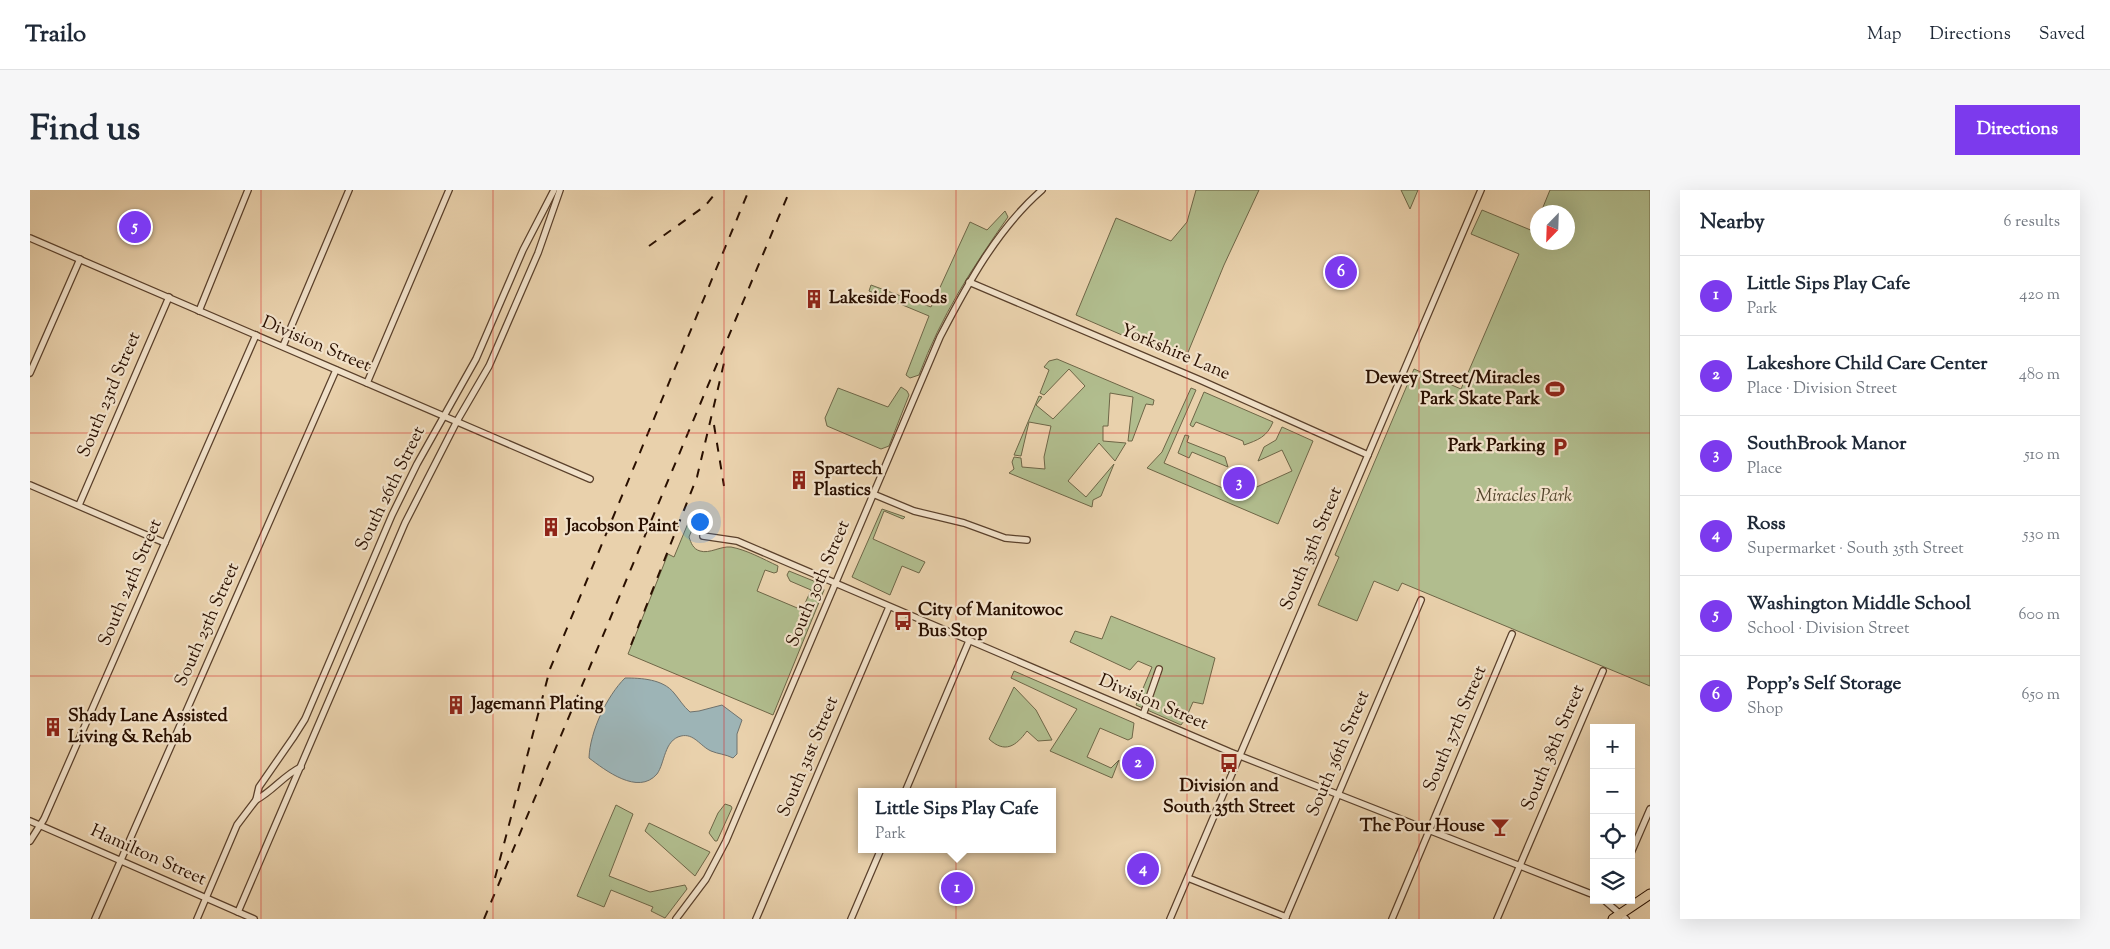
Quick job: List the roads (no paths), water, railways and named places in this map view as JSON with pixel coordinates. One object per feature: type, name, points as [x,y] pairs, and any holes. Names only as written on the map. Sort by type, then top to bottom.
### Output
[{"type":"main road","points":[[1620,917],[1650,894]]},
{"type":"street","points":[[199,311],[248,190]]},
{"type":"street","points":[[283,346],[349,190]]},
{"type":"street","points":[[367,383],[449,190]]},
{"type":"street","name":"South 26th Street","points":[[197,919],[237,825],[256,800],[259,788],[294,738],[304,718],[392,515],[476,359],[523,250],[554,190]]},
{"type":"street","name":"South 26th Street","points":[[238,912],[405,523],[457,422],[489,366],[538,253],[560,190]]},
{"type":"street","name":"South 30th Street","points":[[676,919],[706,878],[726,841],[940,337],[969,282],[989,251],[1042,190]]},
{"type":"street","name":"South 35th Street","points":[[1170,919],[1481,190]]},
{"type":"street","name":"Division Street","points":[[30,238],[590,479]]},
{"type":"street","points":[[30,373],[80,259]]},
{"type":"street","name":"Yorkshire Lane","points":[[969,282],[1200,380],[1368,455]]},
{"type":"street","name":"South 23rd Street","points":[[79,506],[169,297]]},
{"type":"street","name":"South 24th Street","points":[[30,841],[44,820],[256,335]]},
{"type":"street","name":"South 25th Street","points":[[95,919],[336,370]]},
{"type":"street","points":[[30,485],[165,543]]},
{"type":"street","points":[[873,494],[914,511],[964,523],[1005,538],[1027,540]]},
{"type":"street","name":"Division Street","points":[[703,536],[738,541],[1239,756],[1590,893]]},
{"type":"street","name":"South 36th Street","points":[[1286,918],[1421,600]]},
{"type":"street","name":"South 31st Street","points":[[756,919],[889,607]]},
{"type":"street","name":"South 37th Street","points":[[1392,919],[1512,634]]},
{"type":"street","points":[[908,788],[969,641]]},
{"type":"street","points":[[1143,715],[1160,669]]},
{"type":"street","name":"South 38th Street","points":[[1497,919],[1603,672]]},
{"type":"street","name":"South 26th Street","points":[[256,800],[266,795],[292,772],[301,767]]},
{"type":"street","points":[[1635,844],[1650,809]]},
{"type":"street","name":"Hamilton Street","points":[[30,821],[254,919]]},
{"type":"street","points":[[851,919],[879,853]]},
{"type":"street","points":[[1188,878],[1286,918]]},
{"type":"street","points":[[1608,904],[1620,917]]},
{"type":"water","points":[[625,678],[645,679],[664,685],[674,693],[690,712],[722,705],[742,720],[737,734],[737,754],[733,758],[714,752],[690,736],[681,736],[671,742],[660,769],[649,780],[631,782],[604,769],[589,758],[590,748],[596,726],[606,704],[618,685]]},
{"type":"railway","points":[[649,246],[705,206],[718,190]]},
{"type":"railway","points":[[495,878],[550,669],[749,190]]},
{"type":"railway","points":[[484,919],[790,190]]},
{"type":"railway","points":[[631,645],[697,477],[724,363]]},
{"type":"railway","points":[[714,425],[724,486]]},
{"type":"place","name":"Washington Middle School","points":[[135,227]]},
{"type":"place","name":"Popp's Self Storage","points":[[1341,272]]},
{"type":"place","name":"Lakeside Foods","points":[[814,299]]},
{"type":"place","name":"Dewey Street/Miracles Park Skate Park","points":[[1555,389]]},
{"type":"place","name":"Park Parking","points":[[1560,447]]},
{"type":"place","name":"Spartech Plastics","points":[[799,480]]},
{"type":"place","name":"SouthBrook Manor","points":[[1239,483]]},
{"type":"place","name":"Jacobson Paint","points":[[551,527]]},
{"type":"place","name":"City of Manitowoc Bus Stop","points":[[903,621]]},
{"type":"place","name":"Jagemann Plating","points":[[456,705]]},
{"type":"place","name":"Shady Lane Assisted Living & Rehab","points":[[53,727]]},
{"type":"place","name":"Lakeshore Child Care Center","points":[[1138,763]]},
{"type":"place","name":"Division and South 35th Street","points":[[1229,763]]},
{"type":"place","name":"The Pour House","points":[[1500,827]]},
{"type":"place","name":"Ross","points":[[1143,869]]},
{"type":"place","name":"Little Sips Play Cafe","points":[[957,888]]},
{"type":"park label","name":"Miracles Park","points":[[1524,497]]}]
